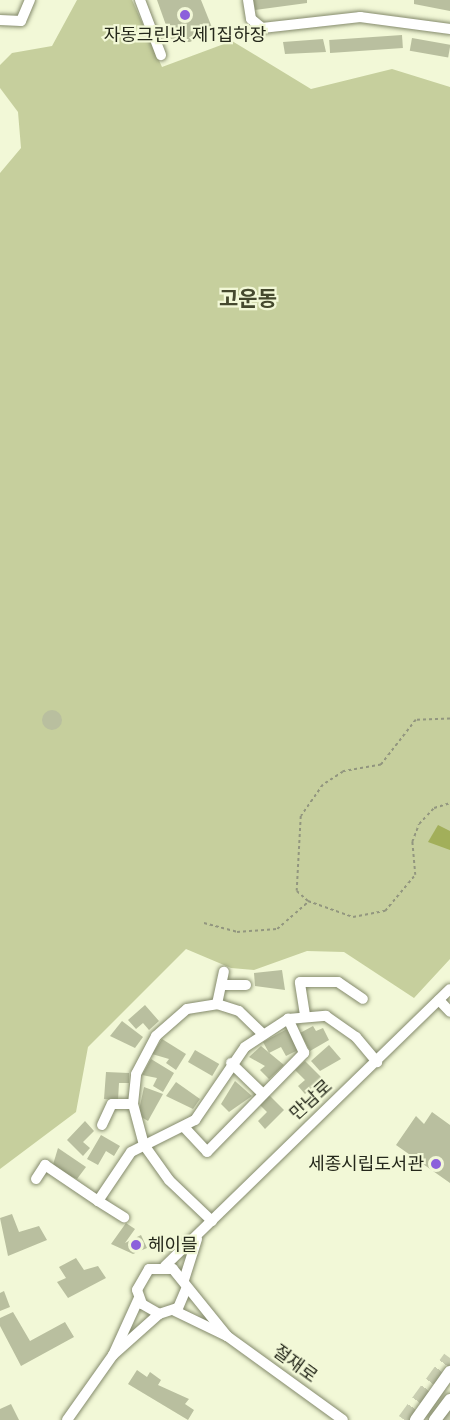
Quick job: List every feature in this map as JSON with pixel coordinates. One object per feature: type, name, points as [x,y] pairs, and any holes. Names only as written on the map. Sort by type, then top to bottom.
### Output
[{"type":"main road","points":[[416,1420],[450,1372]]},
{"type":"main road","points":[[435,1420],[450,1400]]},
{"type":"street","points":[[140,0],[161,54]]},
{"type":"street","points":[[248,0],[251,19],[262,28],[360,17],[450,29]]},
{"type":"street","points":[[0,33],[16,23],[32,2]]},
{"type":"street","points":[[0,20],[16,23]]},
{"type":"street","points":[[217,1004],[224,972]]},
{"type":"street","points":[[305,1015],[300,982],[338,982],[363,999]]},
{"type":"street","points":[[222,985],[246,985]]},
{"type":"street","name":"만남로","points":[[197,1239],[261,1168],[377,1062],[450,989]]},
{"type":"street","points":[[439,1000],[450,1012]]},
{"type":"street","points":[[212,1221],[169,1180],[144,1145],[133,1104],[136,1074],[156,1036],[187,1009],[217,1004],[239,1011],[261,1032]]},
{"type":"street","points":[[98,1201],[118,1167],[144,1145],[184,1127],[207,1106],[231,1063],[261,1032],[288,1019],[305,1015],[342,1024],[377,1062]]},
{"type":"street","points":[[184,1127],[207,1152],[262,1093],[304,1053],[288,1019]]},
{"type":"street","points":[[231,1063],[262,1093]]},
{"type":"street","points":[[102,1125],[112,1104],[133,1104]]},
{"type":"street","points":[[36,1179],[45,1165],[124,1217]]},
{"type":"street","points":[[67,1420],[113,1355],[139,1298],[143,1275],[165,1266],[197,1239]]},
{"type":"street","points":[[175,1311],[197,1239]]},
{"type":"street","points":[[165,1266],[185,1284],[227,1335]]},
{"type":"street","points":[[139,1298],[159,1314]]},
{"type":"street","points":[[113,1355],[159,1314],[175,1311],[227,1335]]},
{"type":"street","name":"절재로","points":[[227,1335],[343,1420]]},
{"type":"path","points":[[450,719],[416,720],[381,765],[343,772],[312,800],[301,816],[296,884],[308,901],[353,917],[385,911],[415,875],[412,842],[419,824],[434,808],[450,803]]},
{"type":"path","points":[[204,923],[237,932],[277,929],[308,901]]},
{"type":"shaded area","points":[[77,0],[132,0],[162,67],[232,41],[311,89],[392,69],[450,87],[450,959],[414,998],[344,952],[307,951],[254,970],[231,968],[186,949],[88,1047],[76,1112],[0,1169],[0,173],[21,148],[18,112],[0,88],[0,65],[12,53],[52,46]]},
{"type":"shaded area","points":[[438,825],[450,831],[450,850],[428,842]]},
{"type":"building","name":"자동크린넷 제1집하장","points":[[157,0],[201,0],[213,30],[190,42],[172,42]]},
{"type":"building","points":[[253,0],[307,0],[307,3],[255,10]]},
{"type":"building","points":[[414,0],[450,0],[450,11],[414,4]]},
{"type":"building","points":[[402,35],[403,48],[330,53],[329,40]]},
{"type":"building","points":[[412,38],[450,45],[448,58],[410,51]]},
{"type":"building","points":[[323,39],[326,52],[285,54],[283,42]]},
{"type":"building","points":[[48,710],[56,710],[62,716],[62,724],[56,730],[48,730],[42,724],[42,716]]},
{"type":"building","points":[[282,970],[285,990],[255,986],[254,973]]},
{"type":"building","points":[[145,1005],[159,1021],[149,1030],[143,1023],[136,1029],[128,1020]]},
{"type":"building","points":[[122,1021],[143,1037],[135,1048],[110,1036]]},
{"type":"building","points":[[313,1026],[316,1031],[323,1028],[329,1040],[310,1051],[300,1033]]},
{"type":"building","points":[[287,1029],[298,1050],[286,1056],[281,1047],[269,1053],[263,1042]]},
{"type":"building","points":[[162,1039],[186,1054],[176,1070],[166,1063],[169,1059],[152,1054]]},
{"type":"building","points":[[329,1045],[341,1059],[320,1071],[311,1061]]},
{"type":"building","points":[[261,1046],[284,1065],[269,1079],[260,1070],[265,1066],[249,1057]]},
{"type":"building","points":[[195,1050],[219,1064],[212,1076],[188,1062]]},
{"type":"building","points":[[151,1059],[174,1073],[163,1092],[153,1086],[157,1078],[142,1075]]},
{"type":"building","points":[[305,1061],[322,1078],[305,1094],[298,1086],[305,1080],[295,1070]]},
{"type":"building","points":[[106,1072],[129,1073],[129,1083],[119,1083],[118,1100],[104,1099]]},
{"type":"building","points":[[235,1081],[252,1096],[229,1112],[221,1104]]},
{"type":"building","points":[[176,1082],[200,1099],[193,1109],[166,1096]]},
{"type":"building","points":[[144,1087],[163,1094],[148,1121],[138,1115]]},
{"type":"building","points":[[268,1094],[284,1110],[265,1129],[258,1121],[267,1112],[258,1103]]},
{"type":"building","name":"세종시립도서관","points":[[432,1112],[450,1125],[450,1183],[396,1145],[416,1116],[424,1124]]},
{"type":"building","points":[[85,1121],[94,1131],[83,1142],[90,1148],[83,1156],[67,1140]]},
{"type":"building","points":[[101,1135],[120,1146],[114,1156],[106,1151],[98,1165],[87,1159]]},
{"type":"building","points":[[58,1148],[86,1167],[77,1179],[52,1168]]},
{"type":"building","points":[[12,1214],[19,1232],[39,1226],[47,1240],[8,1256],[0,1218]]},
{"type":"building","points":[[126,1223],[135,1229],[125,1243],[141,1235],[147,1248],[133,1254],[111,1244]]},
{"type":"building","points":[[76,1258],[84,1270],[98,1266],[106,1278],[68,1298],[57,1282],[66,1278],[59,1267]]},
{"type":"building","points":[[4,1291],[10,1307],[0,1311],[0,1293]]},
{"type":"building","points":[[13,1312],[30,1341],[65,1322],[74,1337],[21,1366],[0,1326],[0,1318]]},
{"type":"building","points":[[137,1370],[147,1377],[150,1372],[161,1380],[158,1385],[189,1399],[185,1404],[194,1410],[188,1420],[128,1384]]},
{"type":"building","points":[[11,1404],[19,1420],[0,1420],[0,1409]]},
{"type":"tunnel","points":[[405,1420],[450,1358]]},
{"type":"tunnel","points":[[444,1420],[450,1411]]},
{"type":"place","name":"자동크린넷 제1집하장","points":[[185,15]]},
{"type":"place","name":"세종시립도서관","points":[[436,1164]]},
{"type":"place","name":"헤이믈","points":[[136,1245]]},
{"type":"district","name":"고운동","points":[[248,299]]}]
